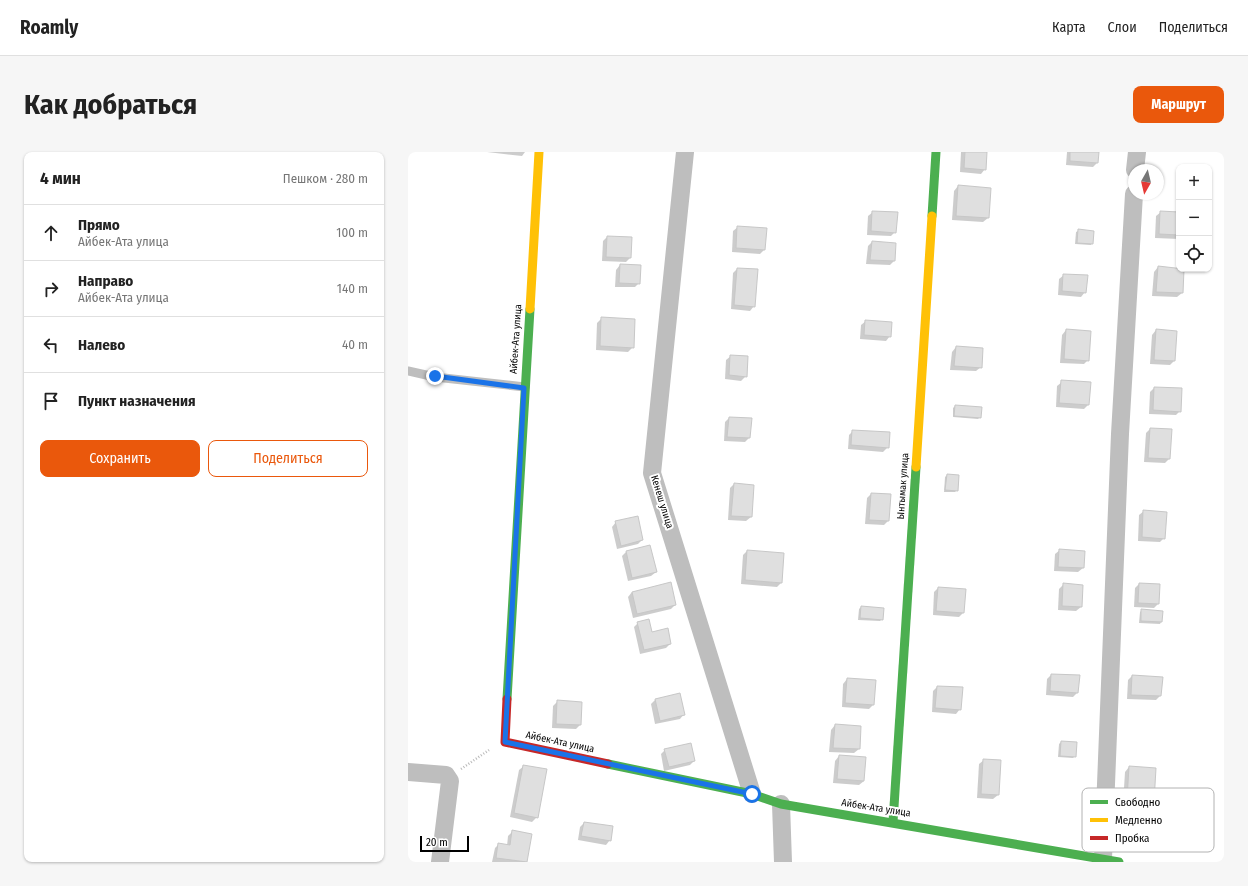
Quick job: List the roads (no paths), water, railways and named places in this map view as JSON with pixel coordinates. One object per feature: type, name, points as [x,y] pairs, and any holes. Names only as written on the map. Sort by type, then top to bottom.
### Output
[{"type":"street","name":"Айбек-Ата улица","points":[[539,152],[524,388],[505,742],[752,794],[781,804],[893,822],[1111,861]]},
{"type":"street","name":"Кенеш улица","points":[[685,152],[652,473],[752,794]]},
{"type":"street","name":"Ынтымак улица","points":[[893,822],[936,152]]},
{"type":"street","points":[[1136,152],[1136,164]]},
{"type":"street","points":[[1113,788],[1120,434],[1134,200]]},
{"type":"street","points":[[408,772],[446,775],[449,777],[450,781],[440,862]]},
{"type":"street","points":[[781,804],[783,862]]},
{"type":"lane","points":[[408,371],[524,388]]}]
